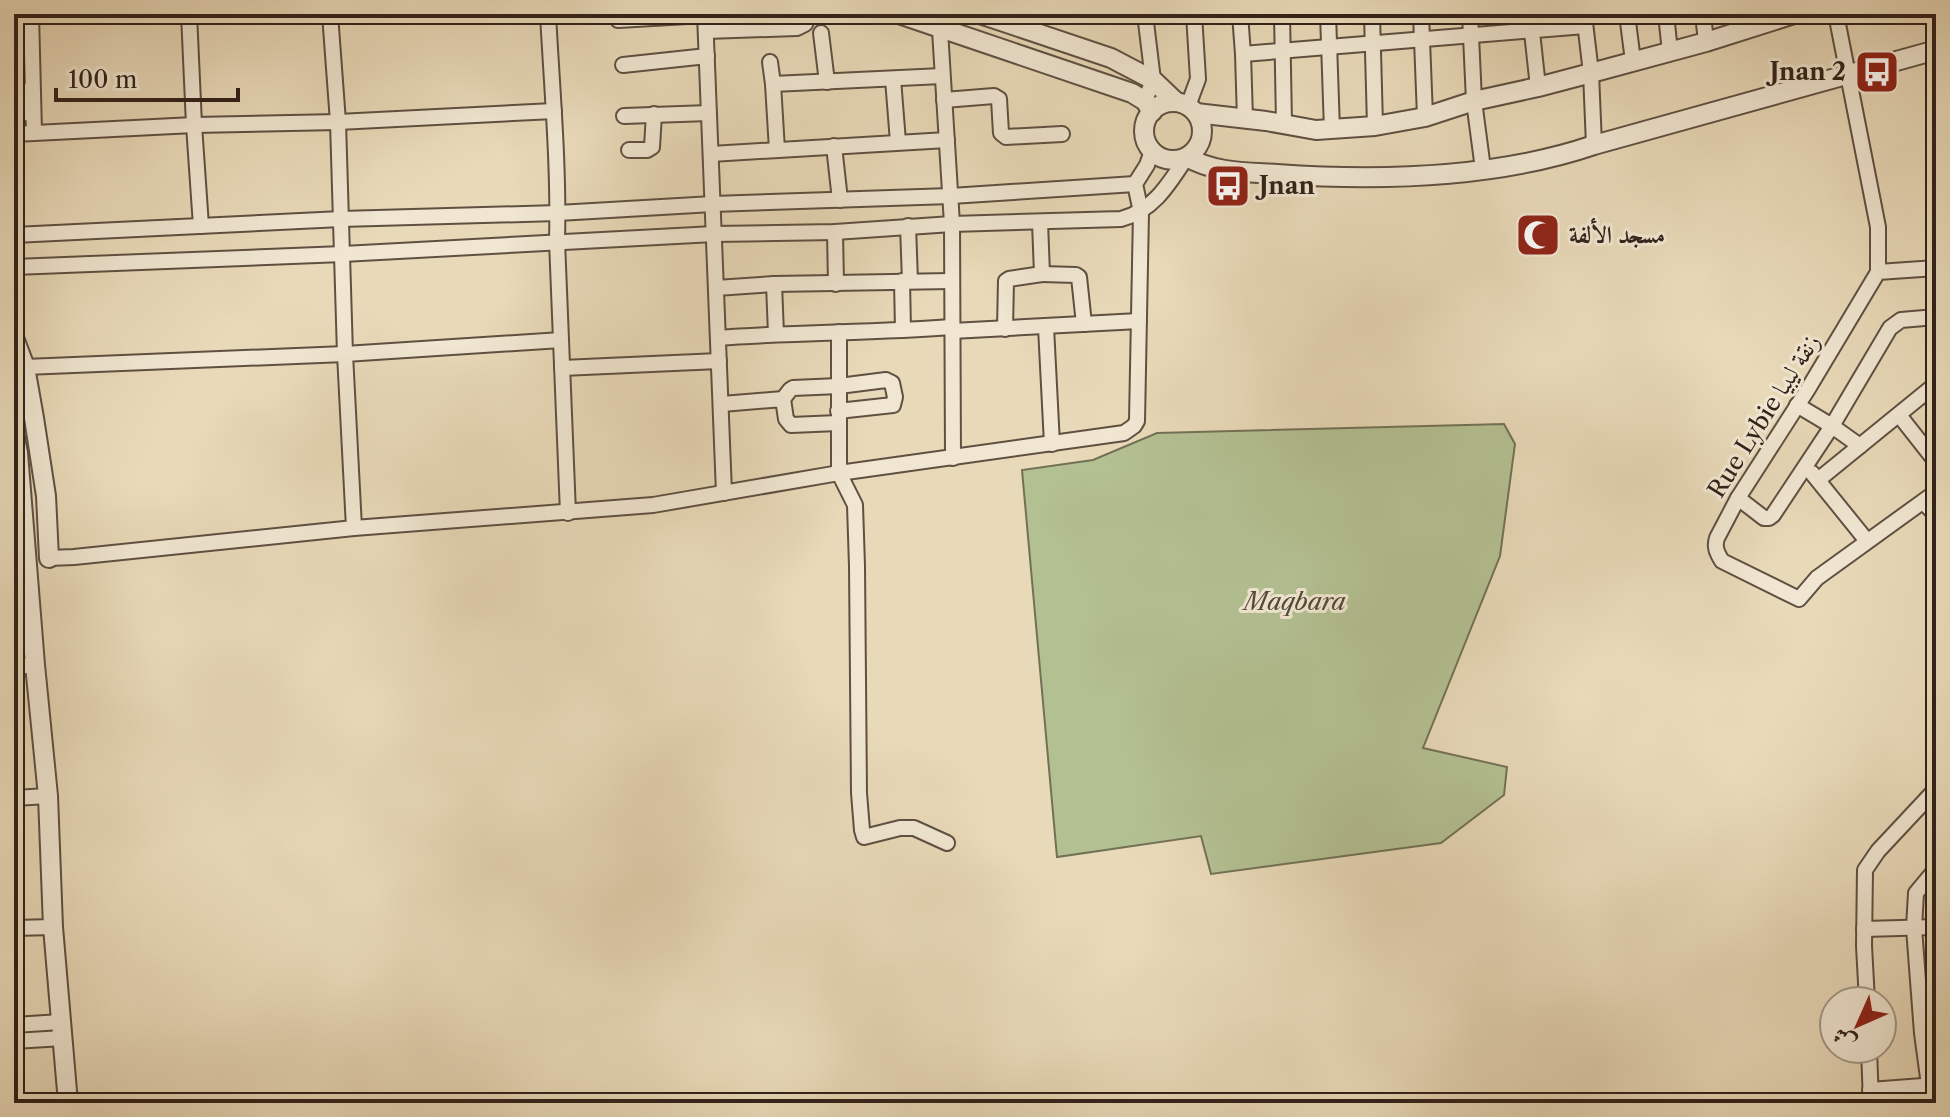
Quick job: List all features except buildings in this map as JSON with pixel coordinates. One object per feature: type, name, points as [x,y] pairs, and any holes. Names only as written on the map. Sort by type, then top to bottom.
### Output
[{"type":"street","points":[[189,14],[201,226]]},
{"type":"street","points":[[330,14],[338,122],[354,528]]},
{"type":"street","points":[[548,14],[568,513]]},
{"type":"street","points":[[618,20],[705,14],[724,493]]},
{"type":"street","points":[[706,31],[797,28],[805,24],[810,14]]},
{"type":"street","points":[[899,14],[940,21],[1120,88],[1148,106],[1187,107],[1316,130],[1375,126],[1425,117],[1474,101],[1706,42],[1742,22],[1785,15]]},
{"type":"street","points":[[14,267],[343,254],[714,234],[835,232],[952,224],[1121,219],[1141,212],[1165,190],[1186,158],[1197,149],[1202,137],[1202,124],[1187,107],[1153,80],[1111,58],[980,14]]},
{"type":"street","points":[[1145,14],[1153,80],[1144,136],[1157,156],[1171,161],[1186,158],[1225,171],[1313,177],[1402,177],[1483,169],[1568,154],[1936,50]]},
{"type":"street","points":[[1187,107],[1198,79],[1194,14]]},
{"type":"street","points":[[1240,14],[1245,119]]},
{"type":"street","points":[[1282,14],[1284,124]]},
{"type":"street","points":[[1328,14],[1332,130]]},
{"type":"street","points":[[1372,14],[1375,126]]},
{"type":"street","points":[[1421,14],[1425,117]]},
{"type":"street","points":[[1470,14],[1474,101],[1483,169]]},
{"type":"street","points":[[1530,14],[1538,87]]},
{"type":"street","points":[[1627,14],[1633,61]]},
{"type":"street","points":[[1666,14],[1670,52]]},
{"type":"street","points":[[1703,14],[1706,42]]},
{"type":"street","points":[[1836,14],[1878,227],[1878,272],[1936,268]]},
{"type":"street","points":[[14,21],[31,16],[34,128]]},
{"type":"street","points":[[1243,54],[1532,31],[1585,20],[1594,145]]},
{"type":"street","points":[[940,21],[952,224],[953,458]]},
{"type":"street","points":[[821,33],[827,82]]},
{"type":"street","points":[[623,65],[707,56]]},
{"type":"street","points":[[770,62],[777,150]]},
{"type":"street","points":[[14,73],[34,128]]},
{"type":"street","points":[[773,84],[942,76]]},
{"type":"street","points":[[893,79],[898,142]]},
{"type":"street","points":[[944,100],[997,97],[1001,133],[1006,137],[1062,134]]},
{"type":"street","points":[[14,134],[34,128],[338,122],[554,111]]},
{"type":"street","points":[[624,116],[709,113]]},
{"type":"street","points":[[629,150],[652,147],[654,114]]},
{"type":"street","points":[[711,154],[947,140]]},
{"type":"street","points":[[834,146],[840,200]]},
{"type":"street","points":[[20,561],[354,528],[653,505],[839,473],[1124,433],[1137,421],[1141,212],[1135,184],[1152,151]]},
{"type":"street","points":[[14,235],[951,196],[1135,184]]},
{"type":"street","points":[[1040,222],[1042,274]]},
{"type":"street","points":[[903,330],[908,226]]},
{"type":"street","points":[[835,232],[836,284]]},
{"type":"street","name":"Rue Lybie زنقة ليبيا","points":[[1867,541],[1817,578],[1799,599],[1722,561],[1715,544],[1738,498],[1878,272]]},
{"type":"street","points":[[1005,329],[1006,281],[1042,274],[1079,277],[1084,324]]},
{"type":"street","points":[[716,288],[951,281]]},
{"type":"street","points":[[774,284],[776,334]]},
{"type":"street","points":[[1738,498],[1764,518],[1773,515],[1893,325],[1901,320],[1936,317]]},
{"type":"street","points":[[718,338],[1005,329],[1139,321]]},
{"type":"street","points":[[1046,327],[1052,444]]},
{"type":"street","points":[[839,332],[839,473],[855,505],[862,830],[864,837],[900,828],[914,828],[947,843]]},
{"type":"street","points":[[14,338],[25,367],[46,496],[49,558]]},
{"type":"street","points":[[25,367],[345,354],[561,340]]},
{"type":"street","points":[[562,368],[719,361]]},
{"type":"street","points":[[886,380],[892,383],[895,397],[893,405],[888,407],[791,425],[786,419],[783,399],[793,388],[886,380]]},
{"type":"street","points":[[1818,480],[1936,384]]},
{"type":"street","points":[[722,404],[783,399]]},
{"type":"street","points":[[1797,405],[1860,446]]},
{"type":"street","points":[[1899,415],[1936,462]]},
{"type":"street","points":[[14,433],[20,561],[35,665],[48,796],[53,927],[68,1103]]},
{"type":"street","points":[[1806,466],[1867,541],[1936,492]]},
{"type":"street","points":[[1923,502],[1936,515]]},
{"type":"street","points":[[14,667],[35,665]]},
{"type":"street","points":[[1866,985],[1865,870],[1878,851],[1936,789]]},
{"type":"street","points":[[14,798],[48,796]]},
{"type":"street","points":[[1924,802],[1936,814]]},
{"type":"street","points":[[1869,1065],[1870,1097],[1932,1085],[1929,1032],[1918,981],[1914,928],[1916,893],[1936,869]]},
{"type":"street","points":[[14,928],[53,927]]},
{"type":"street","points":[[1864,929],[1936,927]]},
{"type":"street","points":[[1918,981],[1936,981]]},
{"type":"street","points":[[14,1025],[62,1030]]},
{"type":"street","points":[[14,1041],[62,1030]]},
{"type":"green space","name":"Maqbara","points":[[1504,424],[1515,444],[1500,556],[1423,748],[1507,767],[1504,795],[1441,843],[1211,874],[1201,836],[1057,857],[1022,470],[1093,460],[1157,433]]},
{"type":"place","name":"Jnan 2","points":[[1877,72]]},
{"type":"place","name":"Jnan","points":[[1228,186]]},
{"type":"place","name":"مسجد الألفة","points":[[1538,235]]}]
